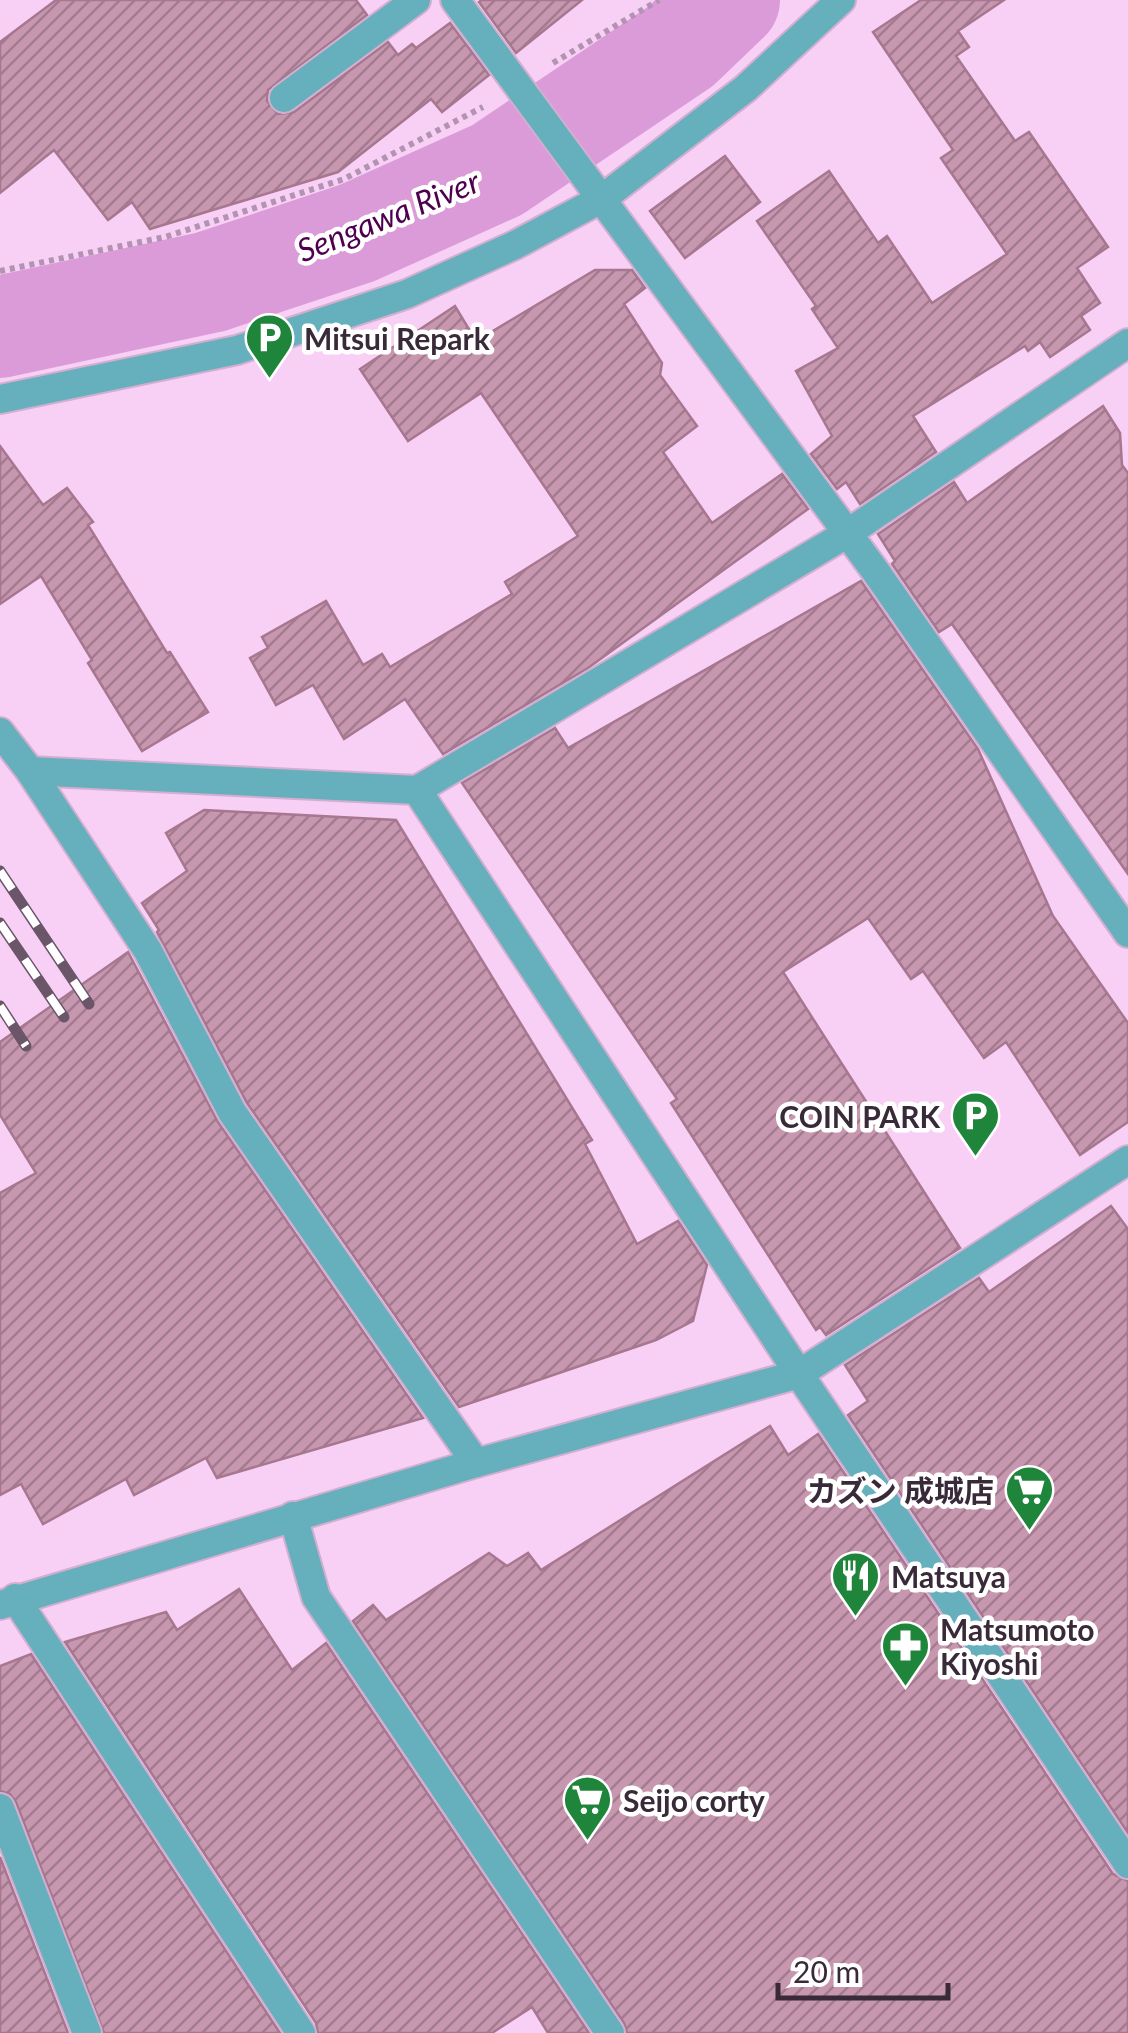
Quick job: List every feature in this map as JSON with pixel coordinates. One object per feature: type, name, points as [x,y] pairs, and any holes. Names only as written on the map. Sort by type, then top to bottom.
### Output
[{"type":"street","points":[[284,98],[416,0]]},
{"type":"street","points":[[456,0],[848,534],[1128,933]]},
{"type":"street","points":[[0,400],[237,350],[407,294],[515,244],[746,88],[841,0]]},
{"type":"street","points":[[30,771],[417,790],[848,534],[1128,343]]},
{"type":"street","points":[[0,732],[30,771],[148,951],[232,1112],[476,1462]]},
{"type":"street","points":[[417,790],[800,1374],[1128,1864]]},
{"type":"street","points":[[300,2033],[7,1601],[476,1462],[800,1374],[1128,1160]]},
{"type":"street","points":[[293,1516],[316,1598],[610,2033]]},
{"type":"street","points":[[0,1808],[87,2033]]},
{"type":"path","points":[[0,272],[165,237],[344,179],[478,110],[523,92],[659,0]]},
{"type":"building","points":[[56,0],[356,0],[367,15],[268,90],[267,101],[278,114],[294,112],[388,42],[398,55],[412,44],[416,48],[450,23],[489,75],[442,112],[431,99],[338,172],[150,229],[132,202],[108,220],[54,150],[0,193],[0,42]]},
{"type":"building","points":[[582,0],[516,53],[479,2]]},
{"type":"building","points":[[921,0],[1004,0],[958,31],[969,47],[956,56],[1015,141],[1029,132],[1108,247],[1077,268],[1100,303],[1081,316],[1090,330],[1050,357],[1040,342],[1028,351],[1025,346],[913,416],[936,452],[860,504],[846,482],[837,489],[811,454],[832,436],[796,371],[838,348],[812,309],[816,306],[757,221],[829,171],[878,243],[887,236],[932,303],[1007,254],[941,158],[953,150],[873,32]]},
{"type":"building","points":[[725,156],[760,202],[685,258],[650,211]]},
{"type":"building","points":[[595,270],[632,270],[645,288],[624,304],[662,363],[660,375],[697,426],[663,452],[712,523],[782,474],[808,509],[588,668],[443,754],[405,699],[344,739],[313,685],[276,705],[250,658],[268,648],[262,637],[326,601],[363,665],[382,654],[390,667],[512,594],[505,582],[578,536],[481,393],[408,441],[360,369],[455,306],[476,341]]},
{"type":"building","points":[[1103,406],[1120,433],[1122,465],[1128,473],[1128,874],[952,624],[939,632],[892,564],[895,561],[878,534],[954,482],[967,503]]},
{"type":"building","points":[[0,446],[43,505],[67,488],[93,522],[88,525],[208,712],[142,751],[41,576],[0,604]]},
{"type":"building","points":[[861,581],[978,749],[1053,916],[1128,1023],[1128,1122],[1080,1155],[1006,1042],[984,1058],[923,971],[911,979],[868,918],[783,972],[960,1248],[826,1335],[820,1327],[816,1330],[671,1103],[677,1099],[462,783],[555,728],[568,748]]},
{"type":"building","points":[[204,810],[396,820],[592,1140],[585,1144],[637,1244],[678,1221],[707,1265],[693,1321],[656,1340],[459,1407],[247,1103],[142,903],[187,871],[166,833]]},
{"type":"building","points":[[128,952],[218,1122],[423,1418],[217,1478],[206,1458],[134,1495],[126,1479],[43,1524],[21,1484],[0,1495],[0,1193],[36,1173],[0,1115],[0,1042]]},
{"type":"building","points":[[1111,1206],[1128,1229],[1128,1833],[848,1415],[868,1401],[845,1365],[979,1278],[989,1292]]},
{"type":"building","points":[[770,1426],[788,1455],[818,1434],[1113,1874],[1128,1881],[1128,2033],[627,2033],[624,2023],[353,1621],[373,1605],[386,1620],[489,1553],[507,1566],[528,1553],[541,1570]]},
{"type":"building","points":[[239,1589],[292,1670],[326,1643],[589,2033],[548,2033],[532,2007],[492,2033],[318,2033],[316,2023],[65,1642],[166,1612],[177,1630]]},
{"type":"building","points":[[31,1654],[280,2033],[104,2033],[16,1802],[10,1794],[0,1791],[0,1666]]},
{"type":"building","points":[[0,1857],[68,2033],[0,2033]]},
{"type":"waterway","name":"Sengawa River","points":[[0,327],[210,282],[357,233],[497,170],[681,46],[729,0]]},
{"type":"railway","points":[[0,871],[89,1004]]},
{"type":"railway","points":[[0,923],[64,1017]]},
{"type":"railway","points":[[0,1006],[26,1046]]},
{"type":"place","name":"Mitsui Repark","points":[[269,380]]},
{"type":"place","name":"COIN PARK","points":[[975,1158]]},
{"type":"place","name":"カズン 成城店","points":[[1029,1532]]},
{"type":"place","name":"Matsuya","points":[[856,1618]]},
{"type":"place","name":"Matsumoto Kiyoshi","points":[[905,1688]]},
{"type":"place","name":"Seijo corty","points":[[588,1842]]}]
